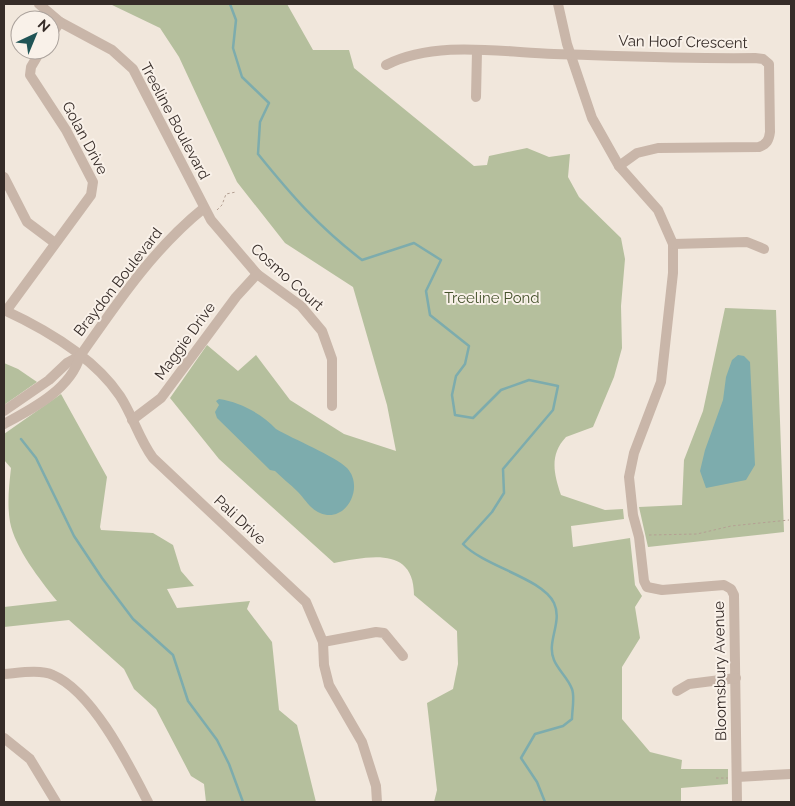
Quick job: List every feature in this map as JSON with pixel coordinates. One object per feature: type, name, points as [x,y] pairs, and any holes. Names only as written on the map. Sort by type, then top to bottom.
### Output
[{"type":"street","name":"Bloomsbury Avenue","points":[[558,4],[570,55],[588,110],[618,166],[658,210],[673,244],[673,272],[662,372],[652,410],[634,452],[629,478],[631,504],[639,537],[644,581],[648,588],[662,590],[724,585],[731,589],[734,595],[736,678],[733,778],[737,802]]},
{"type":"street","name":"Treeline Boulevard","points":[[60,22],[112,50],[133,69],[208,210]]},
{"type":"street","points":[[386,65],[403,56],[450,51],[570,55]]},
{"type":"street","points":[[476,97],[477,51]]},
{"type":"street","name":"Van Hoof Crescent","points":[[570,55],[679,59],[755,58],[763,59],[769,64],[770,138],[764,145],[658,148],[638,153],[618,166]]},
{"type":"street","name":"Golan Drive","points":[[5,310],[56,244],[94,188],[76,147],[30,76],[31,67],[35,60]]},
{"type":"street","points":[[4,177],[27,222],[56,244]]},
{"type":"street","name":"Cosmo Court","points":[[208,210],[211,220],[257,274],[301,306],[322,331],[332,359],[332,406]]},
{"type":"street","name":"Braydon Boulevard","points":[[4,424],[41,402],[76,370],[80,356],[152,257],[181,226],[208,210]]},
{"type":"street","points":[[673,244],[747,242],[764,249]]},
{"type":"street","name":"Maggie Drive","points":[[132,420],[161,398],[236,297],[257,274]]},
{"type":"street","name":"Pali Drive","points":[[5,310],[45,330],[80,356],[114,388],[145,447],[162,468],[300,596],[311,611],[323,642],[324,665],[329,685],[362,742],[376,786],[377,802]]},
{"type":"street","name":"Braydon Boulevard","points":[[4,411],[49,380],[67,363],[80,356]]},
{"type":"street","points":[[323,642],[376,632],[384,633],[404,656]]},
{"type":"street","points":[[4,674],[52,674],[72,689],[92,709],[110,734],[148,802]]},
{"type":"street","points":[[677,691],[689,684],[736,678]]},
{"type":"street","points":[[4,738],[30,759],[56,802]]},
{"type":"street","points":[[733,778],[791,774]]},
{"type":"path","points":[[208,210],[220,207],[226,194],[236,192]]},
{"type":"path","points":[[646,536],[697,534],[732,526],[789,520]]},
{"type":"path","points":[[716,778],[733,778]]},
{"type":"green space","name":"Treeline Pond","points":[[110,4],[287,4],[313,50],[349,50],[354,68],[474,166],[487,165],[489,156],[527,148],[549,157],[570,154],[568,177],[579,197],[621,238],[625,259],[621,306],[622,348],[614,377],[593,427],[566,437],[557,451],[554,465],[556,480],[561,495],[605,510],[623,509],[624,519],[571,526],[573,547],[630,538],[635,585],[642,596],[635,607],[640,638],[622,667],[622,719],[650,752],[682,760],[681,769],[728,769],[728,784],[681,788],[681,802],[434,802],[437,790],[427,703],[453,689],[458,664],[457,631],[414,595],[412,579],[406,568],[397,561],[374,557],[334,563],[219,459],[170,398],[207,345],[238,371],[256,355],[290,400],[344,434],[396,451],[387,405],[353,287],[285,243],[237,182],[179,57],[160,28]]},
{"type":"green space","points":[[725,308],[776,310],[784,532],[648,547],[639,507],[682,505],[684,460],[703,411]]},
{"type":"green space","points":[[4,363],[18,369],[37,382],[4,405]]},
{"type":"green space","points":[[61,394],[107,477],[101,530],[153,533],[173,545],[181,571],[194,586],[167,589],[177,608],[250,601],[247,609],[272,642],[279,710],[297,725],[316,802],[206,802],[204,784],[191,776],[156,709],[134,689],[124,669],[69,620],[4,627],[4,607],[57,601],[29,563],[13,532],[9,508],[11,468],[4,460],[4,434]]},
{"type":"water","points":[[738,355],[744,356],[750,362],[755,465],[746,480],[706,488],[700,471],[705,450],[723,400],[726,377],[732,360]]},
{"type":"water","points":[[219,399],[250,409],[276,429],[324,453],[347,468],[352,476],[354,485],[350,502],[345,509],[329,515],[313,509],[295,489],[275,471],[270,470],[217,418],[215,412],[219,405],[216,401]]},
{"type":"waterway","points":[[230,4],[236,20],[233,48],[242,77],[269,103],[260,122],[258,154],[270,169],[319,223],[362,260],[414,243],[441,260],[426,291],[430,315],[469,346],[465,364],[456,376],[452,395],[455,415],[473,418],[501,390],[529,380],[558,386],[553,410],[503,469],[504,493],[492,512],[463,544],[485,559],[538,586],[548,594],[554,603],[557,617],[552,653],[556,664],[573,692],[572,719],[563,726],[535,734],[521,758],[537,782],[545,802]]},
{"type":"waterway","points":[[21,439],[36,458],[74,536],[102,578],[133,619],[173,655],[188,701],[217,740],[229,764],[243,802]]}]
